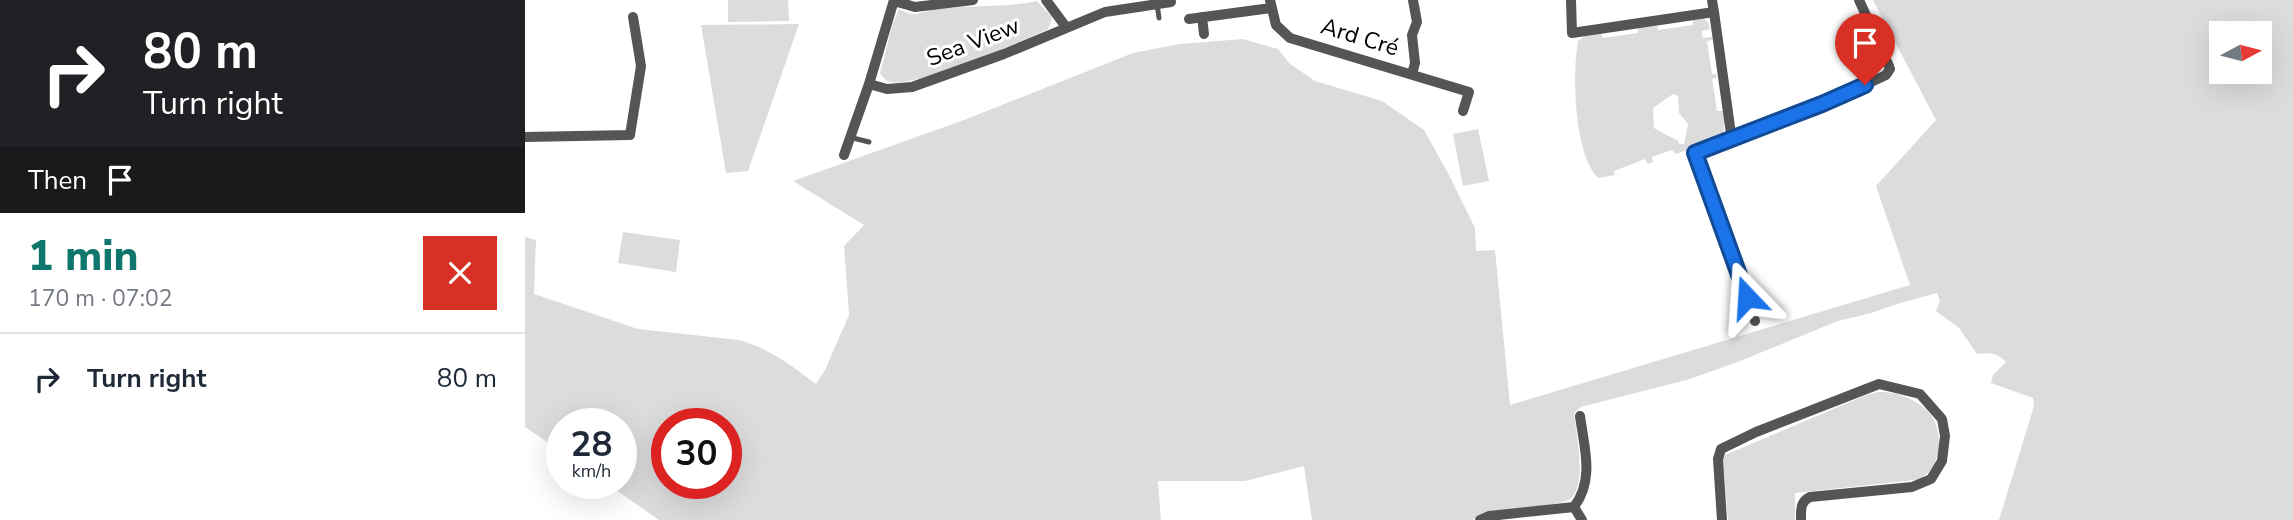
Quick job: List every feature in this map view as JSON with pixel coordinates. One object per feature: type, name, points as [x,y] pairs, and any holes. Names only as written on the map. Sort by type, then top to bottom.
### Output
[{"type":"street","points":[[844,155],[894,1],[915,7],[974,0]]},
{"type":"street","points":[[1047,0],[1066,27]]},
{"type":"street","name":"Ard Cré","points":[[1412,74],[1415,62],[1412,35],[1417,22],[1413,0]]},
{"type":"street","points":[[1571,0],[1572,33],[1714,12]]},
{"type":"street","points":[[1712,0],[1732,141]]},
{"type":"street","points":[[1755,321],[1695,153],[1732,141],[1886,75],[1889,66],[1859,0]]},
{"type":"street","name":"Sea View","points":[[869,84],[891,89],[916,85],[1004,54],[1111,10],[1171,2]]},
{"type":"street","name":"Ard Cré","points":[[1189,19],[1270,4],[1276,25],[1290,38],[1469,92],[1463,111]]},
{"type":"street","points":[[525,137],[630,135],[641,66],[633,17]]},
{"type":"street","points":[[1202,17],[1204,34]]},
{"type":"street","points":[[1722,520],[1718,459],[1721,449],[1756,432],[1879,384],[1920,394],[1933,407],[1942,419],[1945,436],[1942,461],[1931,479],[1912,487],[1810,497],[1804,500],[1801,506],[1801,520]]},
{"type":"street","points":[[1574,507],[1582,494],[1587,476],[1580,416]]},
{"type":"street","points":[[1480,520],[1489,516],[1574,507]]},
{"type":"street","points":[[1574,507],[1582,520]]},
{"type":"lane","points":[[1157,3],[1159,18]]},
{"type":"lane","points":[[849,136],[869,142]]},
{"type":"shaded area","points":[[728,0],[788,0],[789,21],[728,22]]},
{"type":"shaded area","points":[[1873,0],[2293,0],[2293,520],[1999,520],[2034,406],[2033,398],[1991,383],[1993,375],[2006,362],[1993,354],[1977,354],[1959,328],[1936,311],[1940,301],[1937,293],[1838,321],[1690,379],[1581,407],[1574,413],[1580,470],[1579,482],[1571,498],[1551,504],[1489,512],[1472,520],[1312,520],[1304,466],[1245,481],[1158,481],[1161,520],[659,520],[629,499],[637,499],[637,408],[546,408],[546,441],[525,427],[525,237],[536,240],[534,294],[638,329],[750,343],[780,358],[816,384],[849,315],[844,246],[864,225],[793,181],[964,120],[1133,53],[1180,44],[1243,39],[1278,49],[1289,63],[1315,81],[1382,101],[1424,130],[1475,228],[1476,251],[1495,250],[1510,405],[1910,285],[1876,186],[1936,120]]},
{"type":"shaded area","points":[[1037,1],[1052,17],[1046,30],[923,78],[892,82],[880,73],[899,9],[915,14],[937,9]]},
{"type":"shaded area","points":[[1703,19],[1708,22],[1710,29],[1702,31],[1703,38],[1712,37],[1712,40],[1707,41],[1712,74],[1716,74],[1717,78],[1712,79],[1717,111],[1724,111],[1724,135],[1676,154],[1672,150],[1652,157],[1653,162],[1648,164],[1645,159],[1614,171],[1615,175],[1598,178],[1584,151],[1577,113],[1575,73],[1578,41],[1585,36],[1601,34],[1603,38],[1638,33],[1638,28],[1657,26],[1658,30],[1693,25],[1693,20]],"holes":[[[1673,94],[1678,96],[1679,113],[1688,124],[1684,144],[1679,144],[1654,128],[1653,108]]]},
{"type":"shaded area","points":[[799,24],[748,171],[726,173],[701,25]]},
{"type":"shaded area","points":[[1478,129],[1489,181],[1463,186],[1453,134]]},
{"type":"shaded area","points":[[623,232],[680,240],[676,272],[618,263]]},
{"type":"shaded area","points":[[1878,392],[1907,398],[1921,405],[1931,415],[1938,433],[1938,452],[1935,462],[1924,476],[1915,480],[1795,493],[1795,520],[1728,520],[1723,459],[1725,455]]},
{"type":"route","points":[[1747,297],[1695,153],[1732,141],[1865,85]]}]
